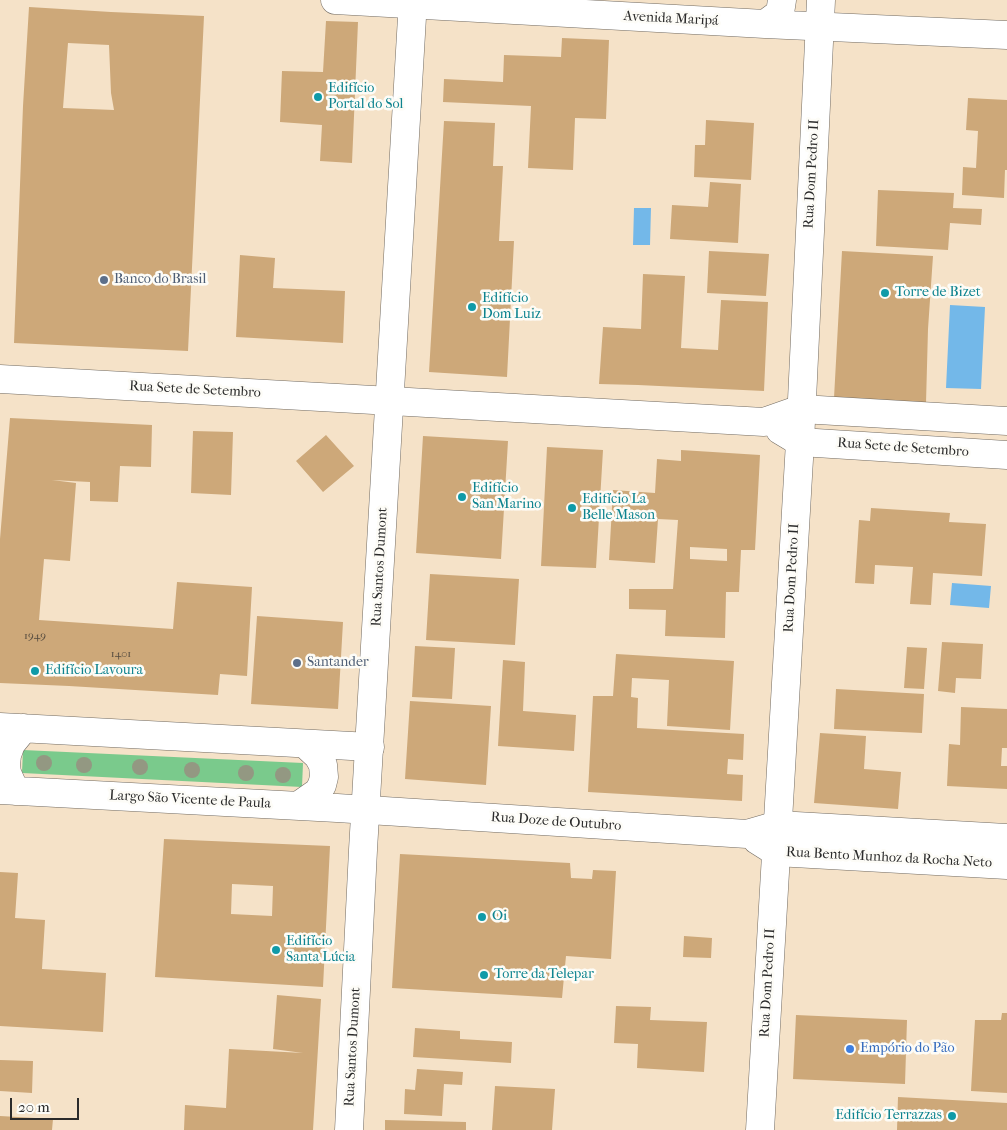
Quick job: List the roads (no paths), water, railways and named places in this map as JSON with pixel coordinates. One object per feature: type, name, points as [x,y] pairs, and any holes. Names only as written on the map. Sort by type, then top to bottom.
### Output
[{"type":"street","name":"Avenida Maripá","points":[[346,0],[463,4],[766,24],[820,13],[1007,36]]},
{"type":"street","points":[[766,24],[780,13],[782,0]]},
{"type":"street","name":"Rua Santos Dumont","points":[[349,1130],[413,2]]},
{"type":"street","name":"Rua Dom Pedro II","points":[[760,1130],[800,442],[820,13]]},
{"type":"street","name":"Rua Sete de Setembro","points":[[0,379],[764,422]]},
{"type":"street","points":[[764,422],[801,410],[1007,421]]},
{"type":"street","points":[[764,422],[800,442]]},
{"type":"street","name":"Rua Sete de Setembro","points":[[800,442],[1007,455]]},
{"type":"street","name":"Largo São Vicente de Paula","points":[[366,810],[8,791],[6,765],[11,744],[12,728],[370,747]]},
{"type":"street","points":[[298,806],[318,792],[324,777],[323,765],[318,756],[306,744]]},
{"type":"street","name":"Rua Doze de Outubro","points":[[366,810],[747,834]]},
{"type":"street","points":[[747,834],[778,825],[1007,838]]},
{"type":"street","name":"Rua Bento Munhoz da Rocha Neto","points":[[747,834],[776,852],[1007,865]]},
{"type":"water","points":[[634,208],[651,208],[650,245],[633,245]]},
{"type":"water","points":[[950,305],[985,307],[981,389],[946,388]]},
{"type":"water","points":[[952,583],[991,586],[989,608],[950,605]]},
{"type":"place","name":"Edifício Portal do Sol","points":[[318,97]]},
{"type":"place","name":"Banco do Brasil","points":[[104,280]]},
{"type":"place","name":"Torre de Bizet","points":[[885,293]]},
{"type":"place","name":"Edifício Dom Luiz","points":[[472,307]]},
{"type":"place","name":"Edifício San Marino","points":[[462,497]]},
{"type":"place","name":"Edifício La Belle Mason","points":[[572,508]]},
{"type":"place","name":"Santander","points":[[297,663]]},
{"type":"place","name":"Edifício Lavoura","points":[[35,671]]},
{"type":"place","name":"Oi","points":[[482,917]]},
{"type":"place","name":"Edifício Santa Lúcia","points":[[276,950]]},
{"type":"place","name":"Torre da Telepar","points":[[484,975]]},
{"type":"place","name":"Empório do Pão","points":[[850,1049]]},
{"type":"place","name":"Edifício Terrazzas","points":[[952,1116]]}]
